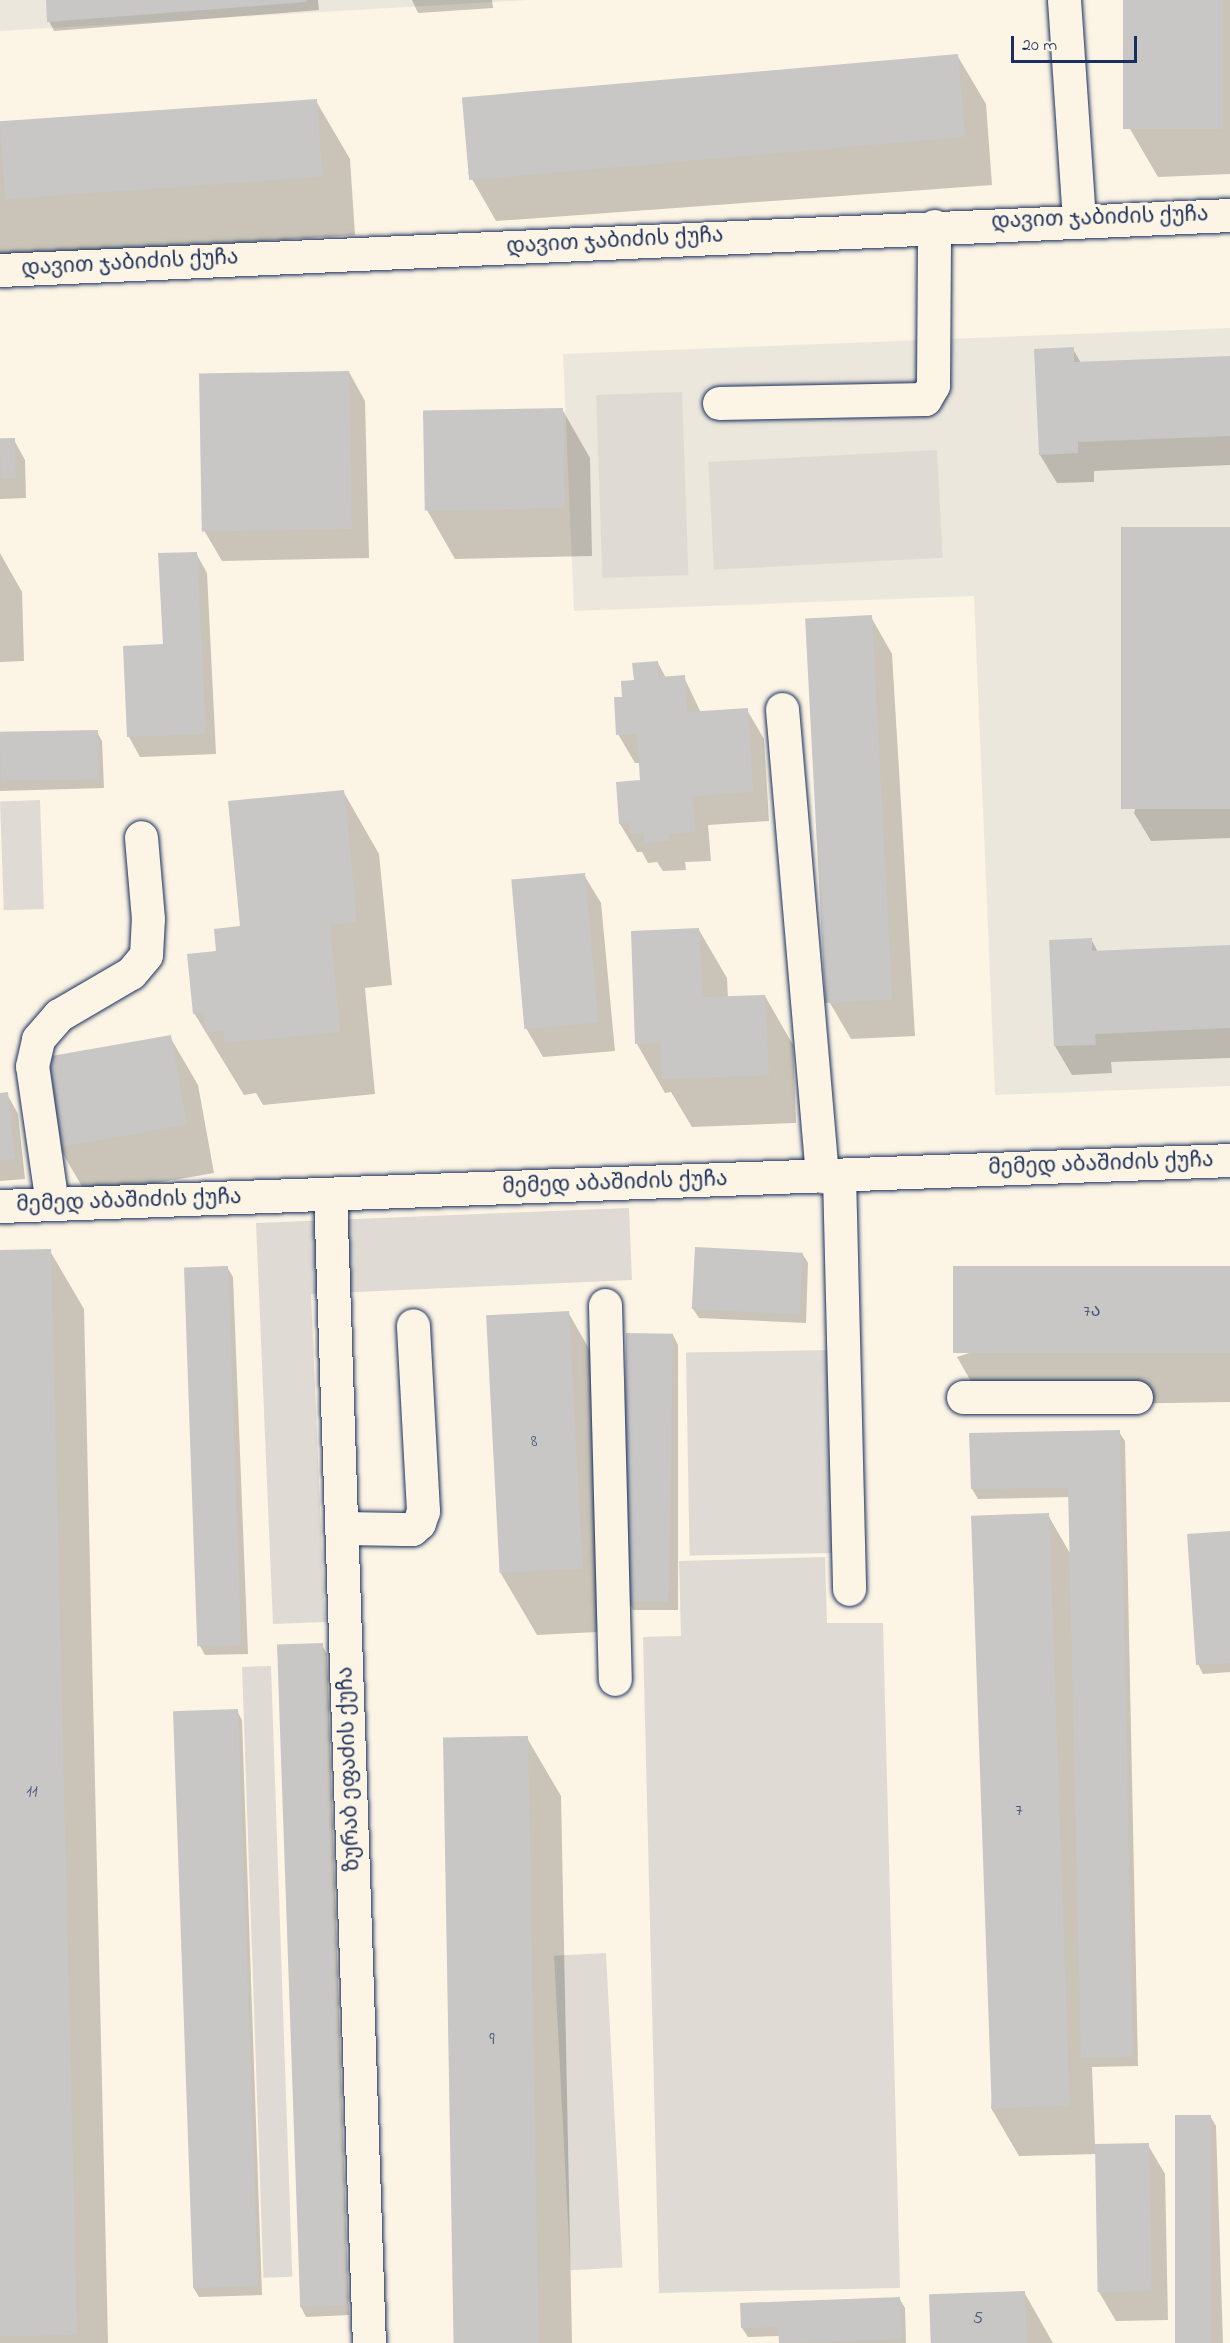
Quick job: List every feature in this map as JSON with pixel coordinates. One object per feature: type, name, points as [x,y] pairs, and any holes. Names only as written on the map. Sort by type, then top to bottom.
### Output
[{"type":"street","points":[[1064,0],[1078,219]]},
{"type":"street","name":"დავით ჯაბიძის ქუჩა","points":[[0,270],[934,225],[1230,215]]},
{"type":"street","points":[[719,403],[925,399],[933,385],[934,225]]},
{"type":"street","points":[[782,709],[831,1175],[849,1589]]},
{"type":"street","points":[[52,1204],[32,1066],[38,1039],[59,1015],[131,973],[146,955],[148,919],[141,837]]},
{"type":"street","name":"მემედ აბაშიძის ქუჩა","points":[[0,1206],[1230,1160]]},
{"type":"street","name":"ზურაბ ეფაძის ქუჩა","points":[[330,1194],[369,2343]]},
{"type":"street","points":[[605,1305],[615,1679]]},
{"type":"street","points":[[343,1528],[412,1529],[419,1523],[423,1510],[413,1325]]},
{"type":"street","points":[[963,1398],[1136,1397]]},
{"type":"shaded area","points":[[0,0],[528,0],[0,31]]},
{"type":"shaded area","points":[[1230,328],[1230,1086],[995,1095],[974,596],[574,611],[563,354]]},
{"type":"shaded area","points":[[682,392],[688,575],[602,578],[596,395]]},
{"type":"shaded area","points":[[937,450],[943,558],[714,570],[708,462]]},
{"type":"shaded area","points":[[40,800],[44,909],[4,910],[0,801]]},
{"type":"shaded area","points":[[629,1208],[632,1280],[311,1294],[325,1622],[273,1624],[256,1223]]},
{"type":"shaded area","points":[[830,1350],[834,1553],[690,1555],[686,1353]]},
{"type":"shaded area","points":[[825,1557],[827,1623],[883,1623],[900,2288],[659,2293],[643,1637],[681,1636],[679,1561]]},
{"type":"shaded area","points":[[271,1666],[292,2277],[263,2278],[242,1667]]},
{"type":"shaded area","points":[[606,1953],[622,2268],[571,2270],[554,1956]]},
{"type":"building","points":[[46,0],[306,0],[307,2],[47,22]]},
{"type":"building","points":[[1123,0],[1223,0],[1223,129],[1123,129]]},
{"type":"building","points":[[958,54],[965,137],[469,180],[462,97]]},
{"type":"building","points":[[317,99],[322,177],[5,199],[0,121]]},
{"type":"building","points":[[1074,347],[1074,362],[1230,356],[1230,436],[1078,442],[1078,453],[1039,455],[1034,349]]},
{"type":"building","points":[[349,371],[352,529],[202,532],[199,374]]},
{"type":"building","points":[[563,408],[565,508],[425,510],[423,410]]},
{"type":"building","points":[[0,438],[15,438],[16,478],[1,478]]},
{"type":"building","points":[[1121,527],[1230,527],[1230,809],[1121,809]]},
{"type":"building","points":[[197,552],[206,734],[127,737],[123,646],[163,644],[158,553]]},
{"type":"building","points":[[872,615],[892,999],[825,1003],[805,619]]},
{"type":"building","points":[[658,661],[659,677],[685,675],[687,712],[748,708],[753,792],[692,796],[695,832],[669,834],[670,841],[644,843],[644,833],[630,834],[629,823],[619,824],[616,782],[640,780],[637,734],[616,735],[614,697],[622,697],[621,681],[634,680],[632,663]]},
{"type":"building","points":[[98,730],[99,779],[1,781],[0,732]]},
{"type":"building","points":[[344,790],[357,922],[330,925],[340,1032],[225,1043],[224,1031],[207,1032],[204,1013],[193,1014],[187,954],[216,951],[214,929],[240,926],[228,801]]},
{"type":"building","points":[[585,873],[598,1022],[524,1029],[511,879]]},
{"type":"building","points":[[699,928],[703,997],[765,995],[769,1075],[662,1079],[661,1043],[635,1044],[631,931]]},
{"type":"building","points":[[1092,938],[1092,951],[1230,945],[1230,1028],[1095,1034],[1096,1045],[1054,1046],[1049,940]]},
{"type":"building","points":[[171,1035],[187,1125],[59,1147],[43,1058]]},
{"type":"building","points":[[8,1092],[15,1159],[0,1161],[0,1093]]},
{"type":"building","points":[[695,1247],[803,1253],[800,1315],[692,1309]]},
{"type":"building","points":[[51,1249],[77,2335],[0,2336],[0,1250]]},
{"type":"building","points":[[228,1266],[241,1645],[197,1646],[184,1268]]},
{"type":"building","points":[[953,1266],[1230,1266],[1230,1353],[953,1353]]},
{"type":"building","points":[[569,1311],[583,1569],[500,1573],[486,1315]]},
{"type":"building","points":[[626,1333],[673,1334],[668,1602],[621,1601]]},
{"type":"building","points":[[1120,1430],[1133,2057],[1081,2058],[1068,1488],[971,1489],[969,1433]]},
{"type":"building","points":[[1049,1513],[1070,2106],[992,2108],[971,1516]]},
{"type":"building","points":[[1230,1531],[1230,1663],[1196,1665],[1187,1534]]},
{"type":"building","points":[[323,1643],[346,2306],[300,2307],[277,1645]]},
{"type":"building","points":[[238,1709],[258,2286],[193,2288],[173,1711]]},
{"type":"building","points":[[528,1736],[539,2343],[454,2343],[443,1737]]},
{"type":"building","points":[[1175,2115],[1211,2115],[1211,2343],[1175,2343]]},
{"type":"building","points":[[1149,2143],[1152,2291],[1098,2292],[1095,2144]]},
{"type":"building","points":[[1025,2291],[1027,2343],[931,2343],[929,2294]]},
{"type":"building","points":[[900,2297],[902,2339],[779,2343],[778,2327],[741,2328],[740,2303]]}]
